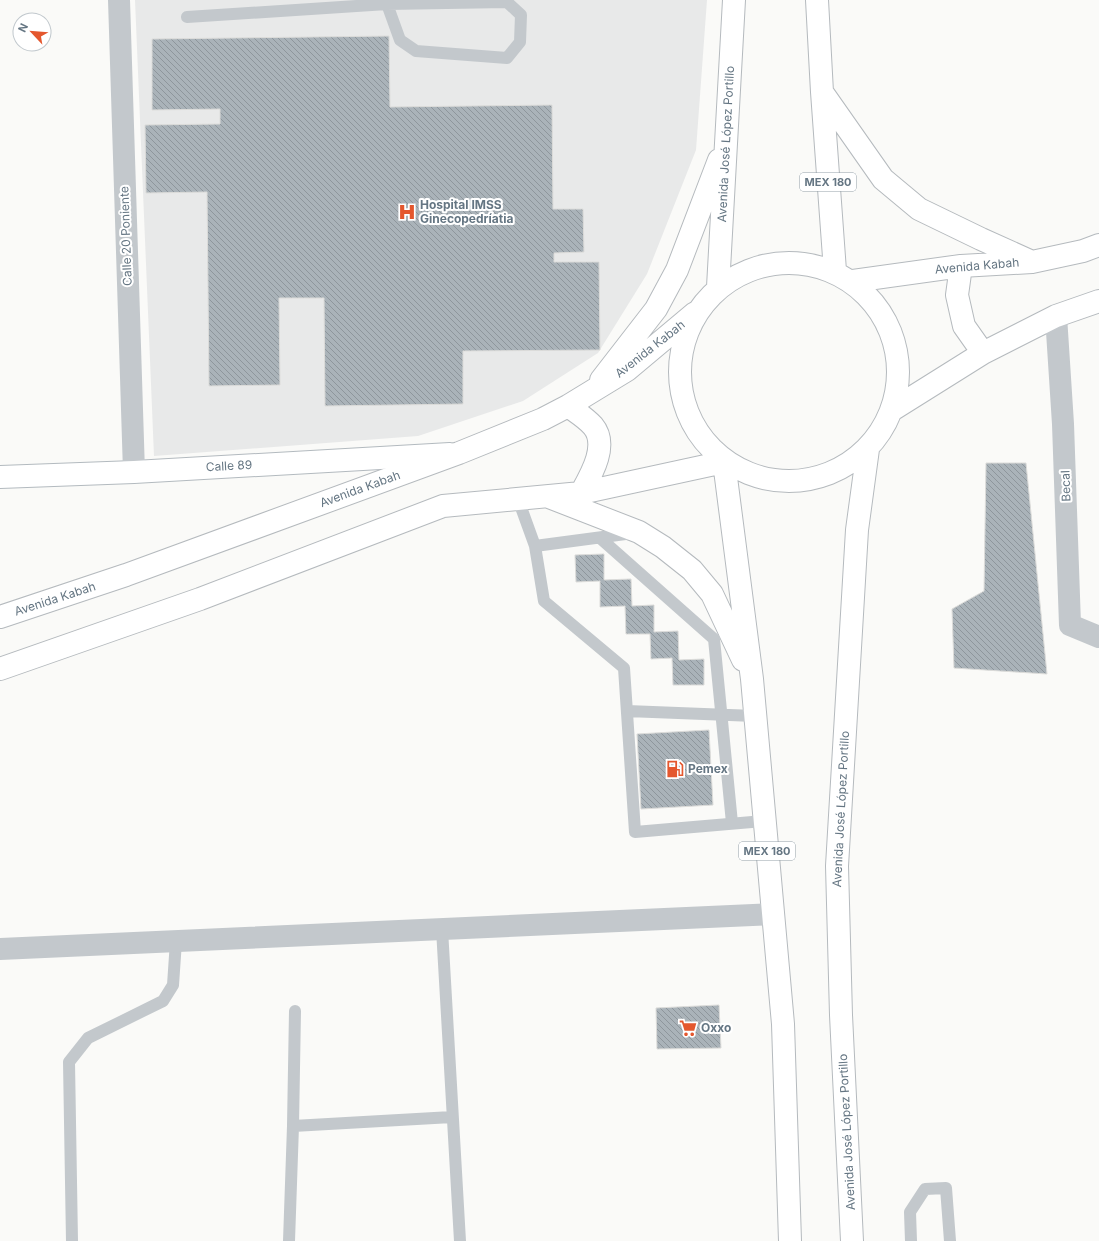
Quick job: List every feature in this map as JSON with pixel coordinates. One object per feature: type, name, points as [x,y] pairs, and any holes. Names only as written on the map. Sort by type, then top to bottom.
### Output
[{"type":"main road","name":"Avenida José López Portillo","points":[[718,287],[734,0]]},
{"type":"main road","name":"MEX 180","points":[[817,0],[822,92],[844,276]]},
{"type":"main road","points":[[822,92],[883,179],[919,209],[1032,262]]},
{"type":"main road","points":[[593,391],[656,308],[677,270],[726,140]]},
{"type":"main road","name":"Avenida Kabah","points":[[844,276],[960,266],[1032,262],[1083,251],[1099,245]]},
{"type":"main road","points":[[795,261],[844,276],[885,317],[899,362],[892,410],[868,449],[841,470],[809,481],[776,482],[751,477],[724,462],[696,432],[680,394],[680,352],[695,313],[718,287],[754,267],[795,261]]},
{"type":"main road","points":[[960,266],[957,295],[964,326],[983,353]]},
{"type":"main road","points":[[892,410],[983,353],[1056,316],[1099,301]]},
{"type":"main road","name":"Avenida Kabah","points":[[0,617],[126,575],[459,453],[543,419],[568,406],[626,370],[695,313]]},
{"type":"main road","points":[[568,406],[593,426],[600,442],[598,456],[593,470],[581,493]]},
{"type":"main road","name":"Avenida José López Portillo","points":[[852,1241],[841,1015],[837,866],[857,530],[868,449]]},
{"type":"main road","name":"Calle 89","points":[[0,476],[134,472],[459,453]]},
{"type":"main road","points":[[0,669],[200,599],[443,506],[545,495],[581,493],[724,462]]},
{"type":"main road","name":"MEX 180","points":[[724,462],[752,679],[783,1024],[790,1241]]},
{"type":"main road","points":[[545,495],[638,532],[663,547],[692,570],[712,594],[722,636],[752,679]]},
{"type":"street","name":"Calle 20 Poniente","points":[[119,0],[134,472]]},
{"type":"street","name":"Becal","points":[[1056,316],[1063,424],[1070,625],[1099,636]]},
{"type":"street","points":[[0,949],[773,914]]},
{"type":"lane","points":[[186,17],[387,2],[507,2],[521,15],[520,42],[507,58],[416,52],[400,40],[387,2]]},
{"type":"lane","points":[[518,499],[535,546],[544,601],[624,668],[635,832],[764,821]]},
{"type":"lane","points":[[535,546],[638,532]]},
{"type":"lane","points":[[600,538],[722,636],[722,715],[732,823]]},
{"type":"lane","points":[[627,712],[755,716]]},
{"type":"lane","points":[[442,929],[460,1241]]},
{"type":"lane","points":[[72,1241],[69,1062],[88,1038],[163,1002],[173,985],[176,942]]},
{"type":"lane","points":[[290,1241],[295,1011]]},
{"type":"lane","points":[[293,1126],[452,1117]]},
{"type":"lane","points":[[911,1241],[910,1212],[921,1195],[925,1189],[946,1188],[950,1241]]},
{"type":"shaded area","name":"Hospital IMSS Ginecopedríatia","points":[[135,0],[707,0],[696,150],[647,274],[598,353],[523,401],[418,436],[154,456]]},
{"type":"building","points":[[389,36],[390,107],[552,105],[553,209],[583,209],[584,252],[554,253],[554,262],[599,262],[600,350],[463,351],[463,404],[325,406],[324,298],[279,298],[280,385],[209,386],[207,192],[146,193],[145,125],[220,124],[220,109],[152,110],[152,39]]},
{"type":"building","points":[[986,463],[1026,463],[1047,674],[954,668],[952,609],[984,591]]},
{"type":"building","points":[[604,554],[604,580],[631,579],[632,606],[654,605],[654,632],[678,631],[679,660],[704,659],[704,685],[673,685],[672,658],[651,659],[650,634],[626,634],[625,606],[600,607],[600,581],[576,582],[575,555]]},
{"type":"building","name":"Pemex","points":[[709,730],[713,805],[641,809],[637,734]]},
{"type":"building","name":"Oxxo","points":[[719,1005],[721,1048],[657,1049],[656,1008]]},
{"type":"place","name":"Hospital IMSS Ginecopedríatia","points":[[407,212]]},
{"type":"place","name":"Pemex","points":[[675,769]]},
{"type":"place","name":"Oxxo","points":[[688,1028]]}]
